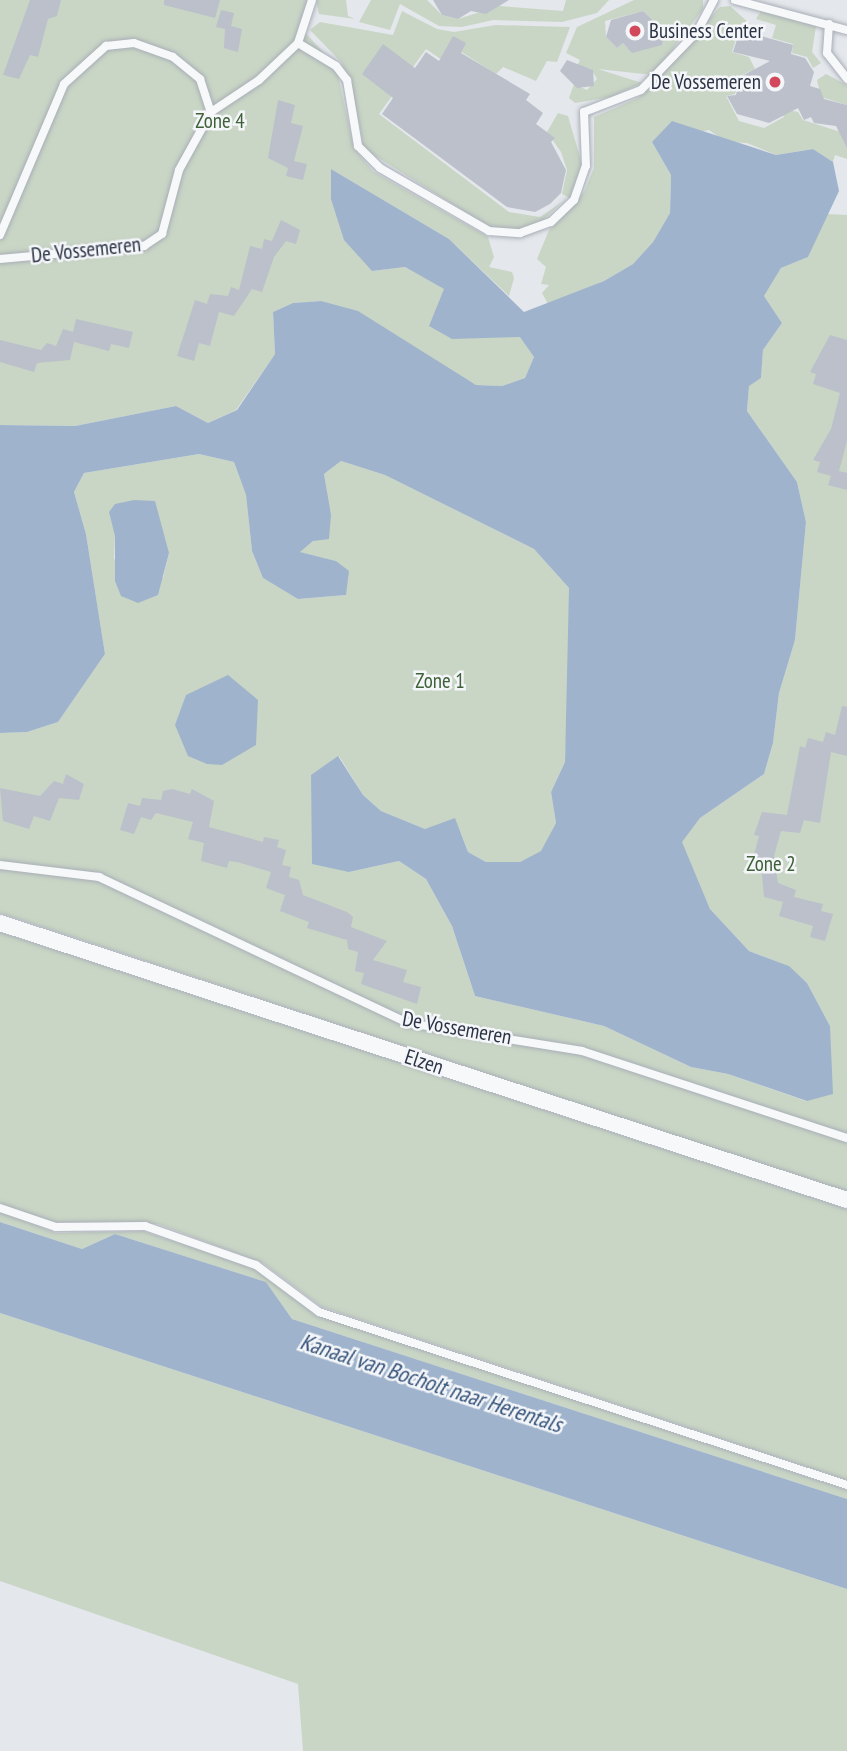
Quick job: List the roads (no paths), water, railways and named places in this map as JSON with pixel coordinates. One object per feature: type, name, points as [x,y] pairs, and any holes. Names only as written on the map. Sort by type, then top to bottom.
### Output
[{"type":"street","name":"Elzen","points":[[0,923],[847,1200]]},
{"type":"lane","points":[[312,0],[298,43],[336,66],[347,80],[358,146],[380,169],[489,232],[520,233],[551,222],[574,200],[586,166],[584,112],[641,90],[697,32],[714,0]]},
{"type":"lane","points":[[735,0],[847,30]]},
{"type":"lane","points":[[829,24],[827,53],[847,79]]},
{"type":"lane","name":"De Vossemeren","points":[[0,235],[64,85],[106,46],[134,43],[182,62],[206,89],[211,112]]},
{"type":"lane","name":"De Vossemeren","points":[[0,258],[151,242],[162,234],[179,170],[211,112],[259,80],[298,43]]},
{"type":"lane","name":"De Vossemeren","points":[[0,865],[99,877],[408,1023],[582,1051],[847,1138]]},
{"type":"lane","points":[[0,1208],[56,1227],[145,1226],[256,1265],[319,1312],[847,1485]]},
{"type":"water","points":[[672,121],[776,155],[813,149],[833,162],[839,191],[808,257],[781,268],[764,296],[782,323],[763,350],[761,378],[749,386],[747,411],[797,482],[806,522],[795,640],[779,693],[773,743],[764,774],[700,818],[682,842],[710,909],[749,951],[789,966],[807,983],[830,1026],[833,1094],[807,1101],[728,1074],[691,1067],[604,1026],[475,996],[452,926],[426,879],[399,861],[349,872],[312,864],[311,775],[338,756],[363,795],[381,811],[425,829],[455,818],[468,852],[486,862],[520,862],[541,851],[556,823],[551,792],[565,762],[569,588],[534,549],[385,475],[341,461],[324,474],[331,515],[329,539],[313,541],[300,552],[336,561],[349,571],[346,595],[298,599],[263,578],[252,551],[246,495],[234,462],[199,454],[84,473],[74,492],[86,534],[105,654],[58,722],[27,732],[0,733],[0,425],[75,426],[176,406],[208,423],[237,410],[275,354],[273,312],[293,303],[321,301],[358,311],[476,385],[502,386],[525,378],[534,357],[520,337],[452,339],[429,326],[444,289],[405,267],[372,271],[344,240],[331,199],[331,169],[449,239],[524,312],[604,281],[633,264],[653,242],[670,213],[671,175],[652,142]]},
{"type":"water","points":[[134,500],[155,501],[169,553],[158,595],[138,603],[121,596],[115,581],[115,536],[109,512],[115,504]]},
{"type":"water","points":[[228,675],[258,700],[256,745],[222,765],[207,764],[188,756],[175,725],[186,695]]},
{"type":"water","name":"Kanaal van Bocholt naar Herentals","points":[[0,1222],[82,1249],[115,1234],[266,1282],[292,1319],[847,1499],[847,1589],[0,1313]]},
{"type":"place","name":"Business Center","points":[[635,31]]},
{"type":"place","name":"De Vossemeren","points":[[775,82]]},
{"type":"park label","name":"Zone 4","points":[[220,121]]},
{"type":"park label","name":"Zone 1","points":[[440,681]]},
{"type":"park label","name":"Zone 2","points":[[771,864]]}]
